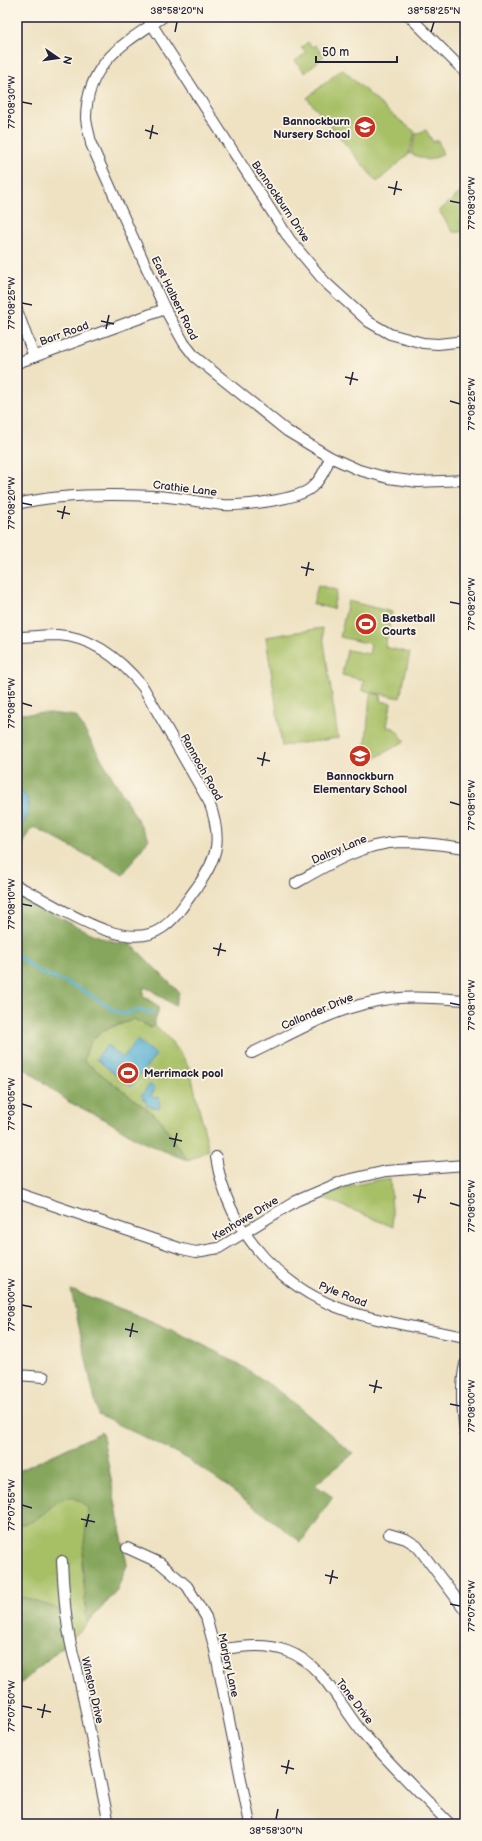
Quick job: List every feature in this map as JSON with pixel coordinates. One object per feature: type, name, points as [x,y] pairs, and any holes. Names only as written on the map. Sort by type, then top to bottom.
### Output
[{"type":"street","name":"East Halbert Road","points":[[163,17],[149,21],[111,54],[102,64],[90,89],[86,118],[91,144],[165,309],[184,343],[195,357],[287,430],[330,457],[359,470],[388,478],[418,482],[465,480]]},
{"type":"street","points":[[415,19],[465,72]]},
{"type":"street","name":"Bannockburn Drive","points":[[149,21],[290,240],[325,282],[369,322],[390,334],[430,344],[465,341]]},
{"type":"street","name":"Barr Road","points":[[17,363],[165,309]]},
{"type":"street","points":[[17,310],[34,357]]},
{"type":"street","name":"Crathie Lane","points":[[17,504],[84,496],[155,496],[224,505],[267,502],[289,498],[310,489],[322,475],[330,457]]},
{"type":"street","name":"Rannoch Road","points":[[17,637],[58,635],[72,637],[105,651],[134,675],[144,687],[209,802],[216,820],[218,836],[214,857],[208,872],[173,919],[161,929],[150,934],[129,937],[110,933],[17,886]]},
{"type":"street","name":"Dalroy Lane","points":[[296,883],[354,853],[378,846],[401,842],[438,844],[465,848]]},
{"type":"street","name":"Callander Drive","points":[[252,1053],[332,1016],[372,1002],[396,998],[429,997],[465,1000]]},
{"type":"street","name":"Pyle Road","points":[[216,1157],[223,1189],[244,1233],[250,1242],[280,1273],[302,1289],[326,1302],[360,1315],[465,1337]]},
{"type":"street","name":"Kenhowe Drive","points":[[17,1193],[182,1249],[196,1252],[220,1248],[296,1201],[343,1181],[386,1171],[465,1165]]},
{"type":"street","points":[[465,1364],[461,1403],[465,1432]]},
{"type":"street","points":[[17,1375],[44,1378]]},
{"type":"street","points":[[389,1534],[406,1539],[418,1546],[465,1610]]},
{"type":"street","name":"Marjory Lane","points":[[127,1548],[160,1563],[187,1586],[206,1618],[215,1650],[250,1824]]},
{"type":"street","name":"Winston Drive","points":[[62,1560],[64,1604],[72,1650],[109,1824]]},
{"type":"street","name":"Tone Drive","points":[[215,1650],[251,1646],[267,1646],[287,1651],[305,1661],[320,1675],[361,1730],[405,1780],[450,1824]]},
{"type":"green space","points":[[308,42],[312,47],[315,45],[324,56],[305,73],[295,61],[306,53],[301,48]]},
{"type":"green space","points":[[342,69],[388,111],[415,132],[409,154],[377,182],[307,98]]},
{"type":"green space","points":[[426,130],[433,142],[438,140],[443,155],[428,160],[411,154],[416,134]]},
{"type":"green space","points":[[460,193],[465,199],[465,228],[460,232],[453,232],[439,211]]},
{"type":"green space","points":[[318,585],[337,590],[333,609],[313,604]]},
{"type":"green space","points":[[348,601],[392,612],[385,647],[410,653],[400,698],[362,690],[364,680],[342,675],[347,650],[369,654],[371,644],[340,637]]},
{"type":"green space","points":[[322,628],[338,738],[282,746],[266,637]]},
{"type":"green space","points":[[370,693],[381,695],[380,701],[391,703],[387,727],[394,728],[405,741],[377,757],[365,755]]},
{"type":"green space","points":[[49,713],[76,716],[149,839],[123,874],[33,827],[17,854],[17,714]]},
{"type":"green space","points":[[17,894],[88,932],[103,938],[131,944],[179,992],[175,1006],[144,987],[143,996],[158,1006],[155,1025],[151,1028],[134,1019],[107,1028],[93,1039],[87,1049],[84,1061],[161,1120],[175,1143],[189,1161],[140,1141],[106,1120],[69,1102],[24,1068],[17,1039]]},
{"type":"green space","name":"Merrimack pool","points":[[134,1019],[151,1028],[155,1025],[175,1046],[190,1070],[209,1150],[189,1161],[175,1143],[161,1120],[84,1061],[91,1042],[96,1037],[102,1032]]},
{"type":"green space","points":[[390,1178],[393,1227],[322,1197],[354,1185]]},
{"type":"green space","points":[[71,1290],[177,1332],[254,1373],[312,1418],[353,1454],[315,1485],[333,1497],[301,1542],[224,1484],[181,1455],[98,1415]]},
{"type":"green space","points":[[102,1432],[127,1565],[116,1592],[82,1629],[17,1687],[17,1472]]},
{"type":"green space","points":[[102,1432],[127,1565],[116,1592],[87,1623],[82,1562],[88,1509],[78,1500],[69,1498],[61,1500],[36,1519],[27,1523],[17,1524],[17,1472]]},
{"type":"green space","points":[[17,1595],[62,1610],[68,1641],[17,1687]]},
{"type":"water","points":[[17,791],[24,794],[28,799],[29,805],[26,818],[17,835]]},
{"type":"water","name":"Merrimack pool","points":[[137,1040],[156,1055],[131,1087],[96,1059],[107,1045],[123,1058]]},
{"type":"water","points":[[150,1084],[155,1089],[151,1095],[154,1098],[159,1097],[160,1108],[147,1106],[146,1101],[141,1096]]},
{"type":"waterway","points":[[17,955],[37,971],[79,988],[119,1013],[125,1014],[136,1010],[154,1013]]},
{"type":"place","name":"Bannockburn Nursery School","points":[[365,127]]},
{"type":"place","name":"Basketball Courts","points":[[366,624]]},
{"type":"place","name":"Bannockburn Elementary School","points":[[360,756]]},
{"type":"place","name":"Merrimack pool","points":[[128,1073]]}]
